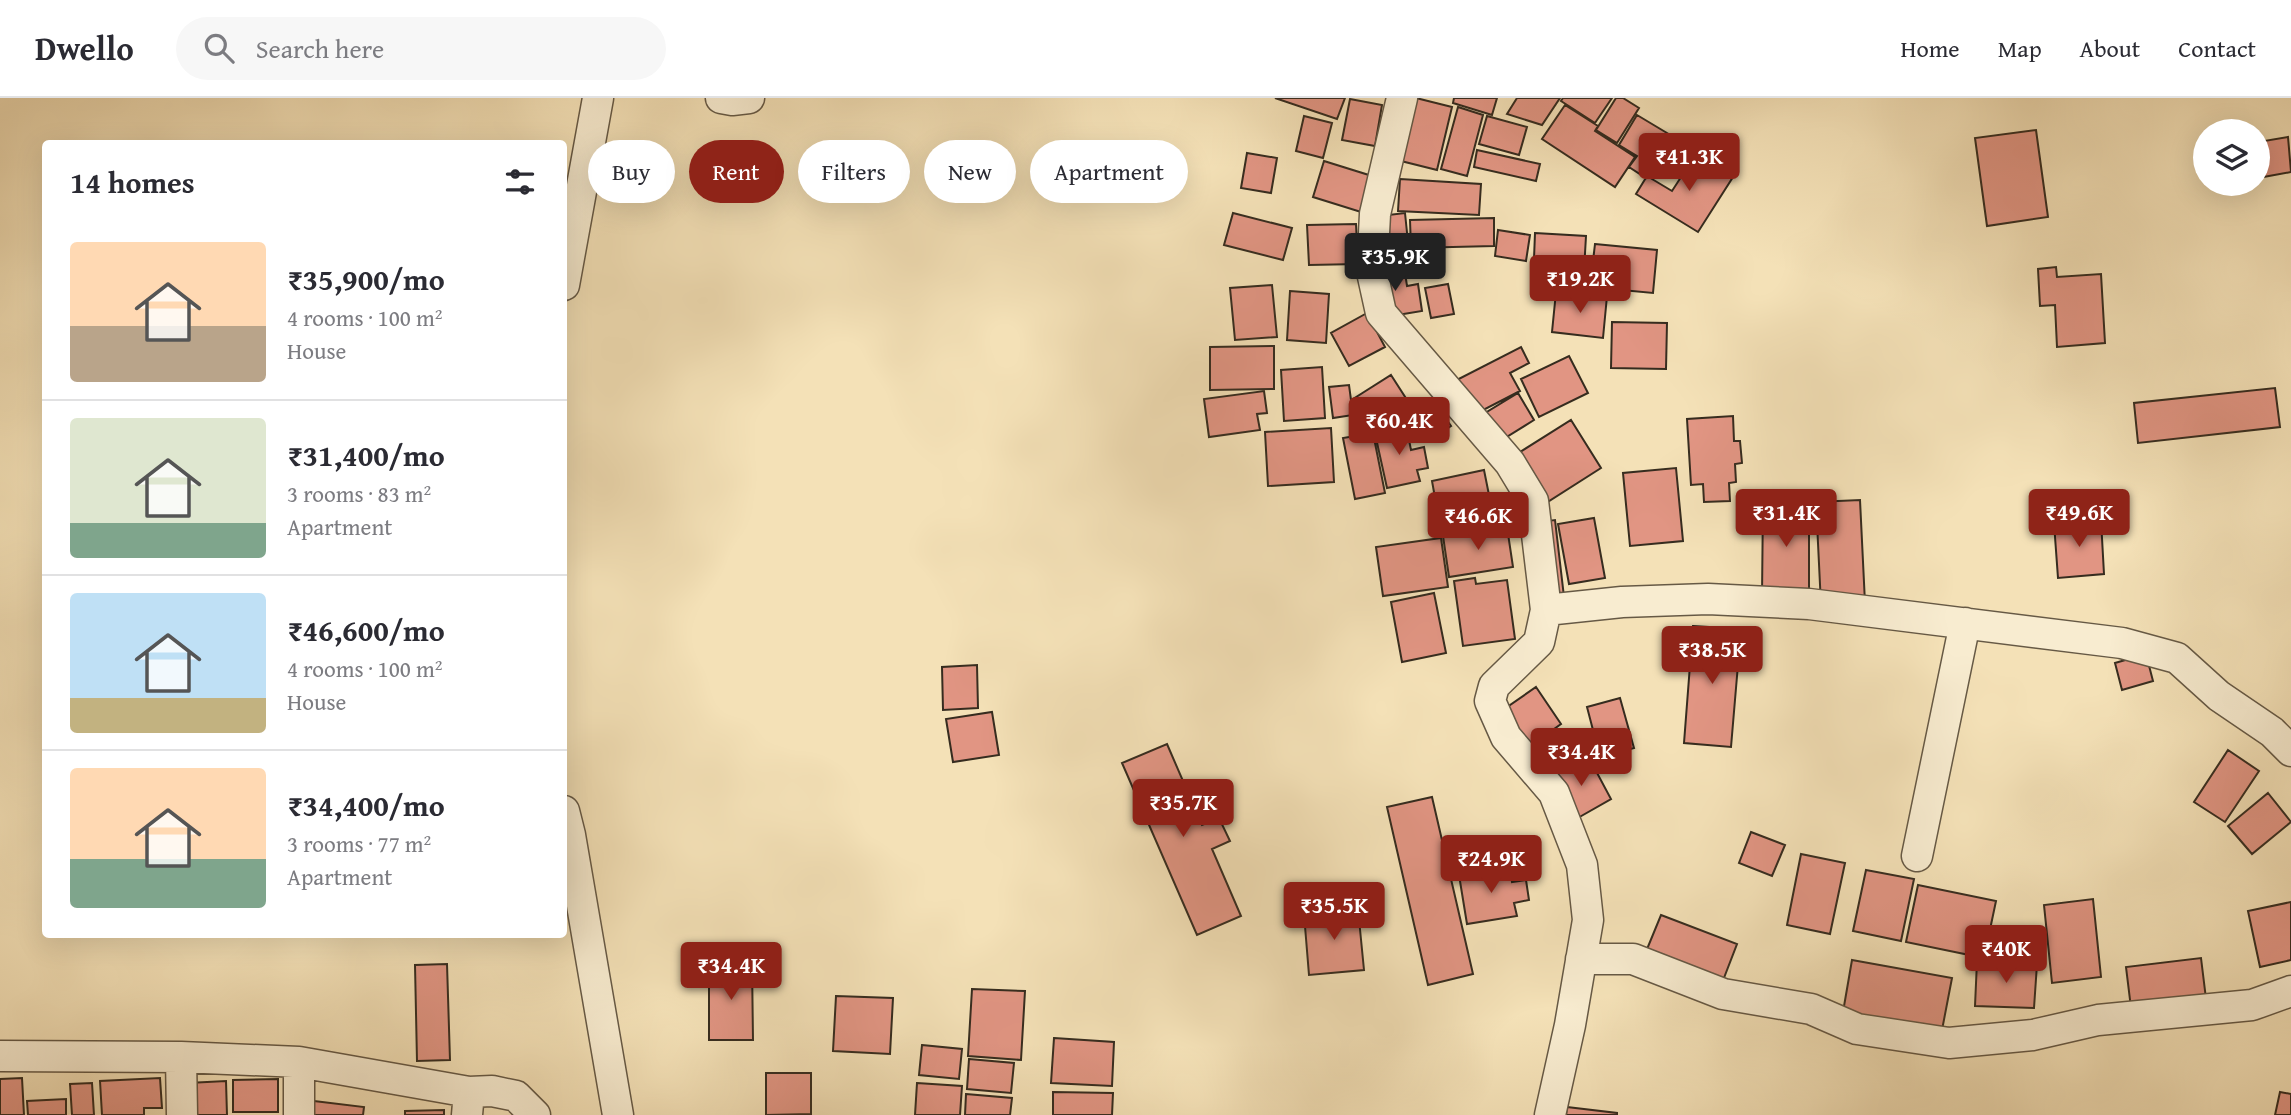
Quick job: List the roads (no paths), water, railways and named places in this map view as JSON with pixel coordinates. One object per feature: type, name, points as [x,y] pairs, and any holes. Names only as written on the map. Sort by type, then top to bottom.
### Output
[{"type":"street","points":[[567,268],[598,98]]},
{"type":"street","points":[[721,98],[748,98]]},
{"type":"street","points":[[1402,98],[1375,214],[1372,272],[1381,313],[1510,464],[1533,501],[1546,610],[1539,642],[1494,686],[1490,701],[1506,737],[1555,793],[1582,865],[1588,920],[1570,1025],[1550,1115]]},
{"type":"street","points":[[1546,610],[1622,601],[1708,599],[1809,604],[2122,643],[2176,658],[2291,751]]},
{"type":"street","points":[[1917,856],[1965,623]]},
{"type":"street","points":[[567,823],[618,1115]]},
{"type":"street","points":[[1581,959],[1633,959],[1723,993],[1811,1009],[1857,1029],[1950,1043],[2033,1035],[2098,1020],[2252,1005],[2291,991]]},
{"type":"street","points":[[0,1056],[181,1057],[299,1062],[468,1103],[492,1091],[516,1096],[535,1115]]},
{"type":"street","points":[[181,1057],[182,1115]]},
{"type":"street","points":[[299,1062],[299,1115]]}]
